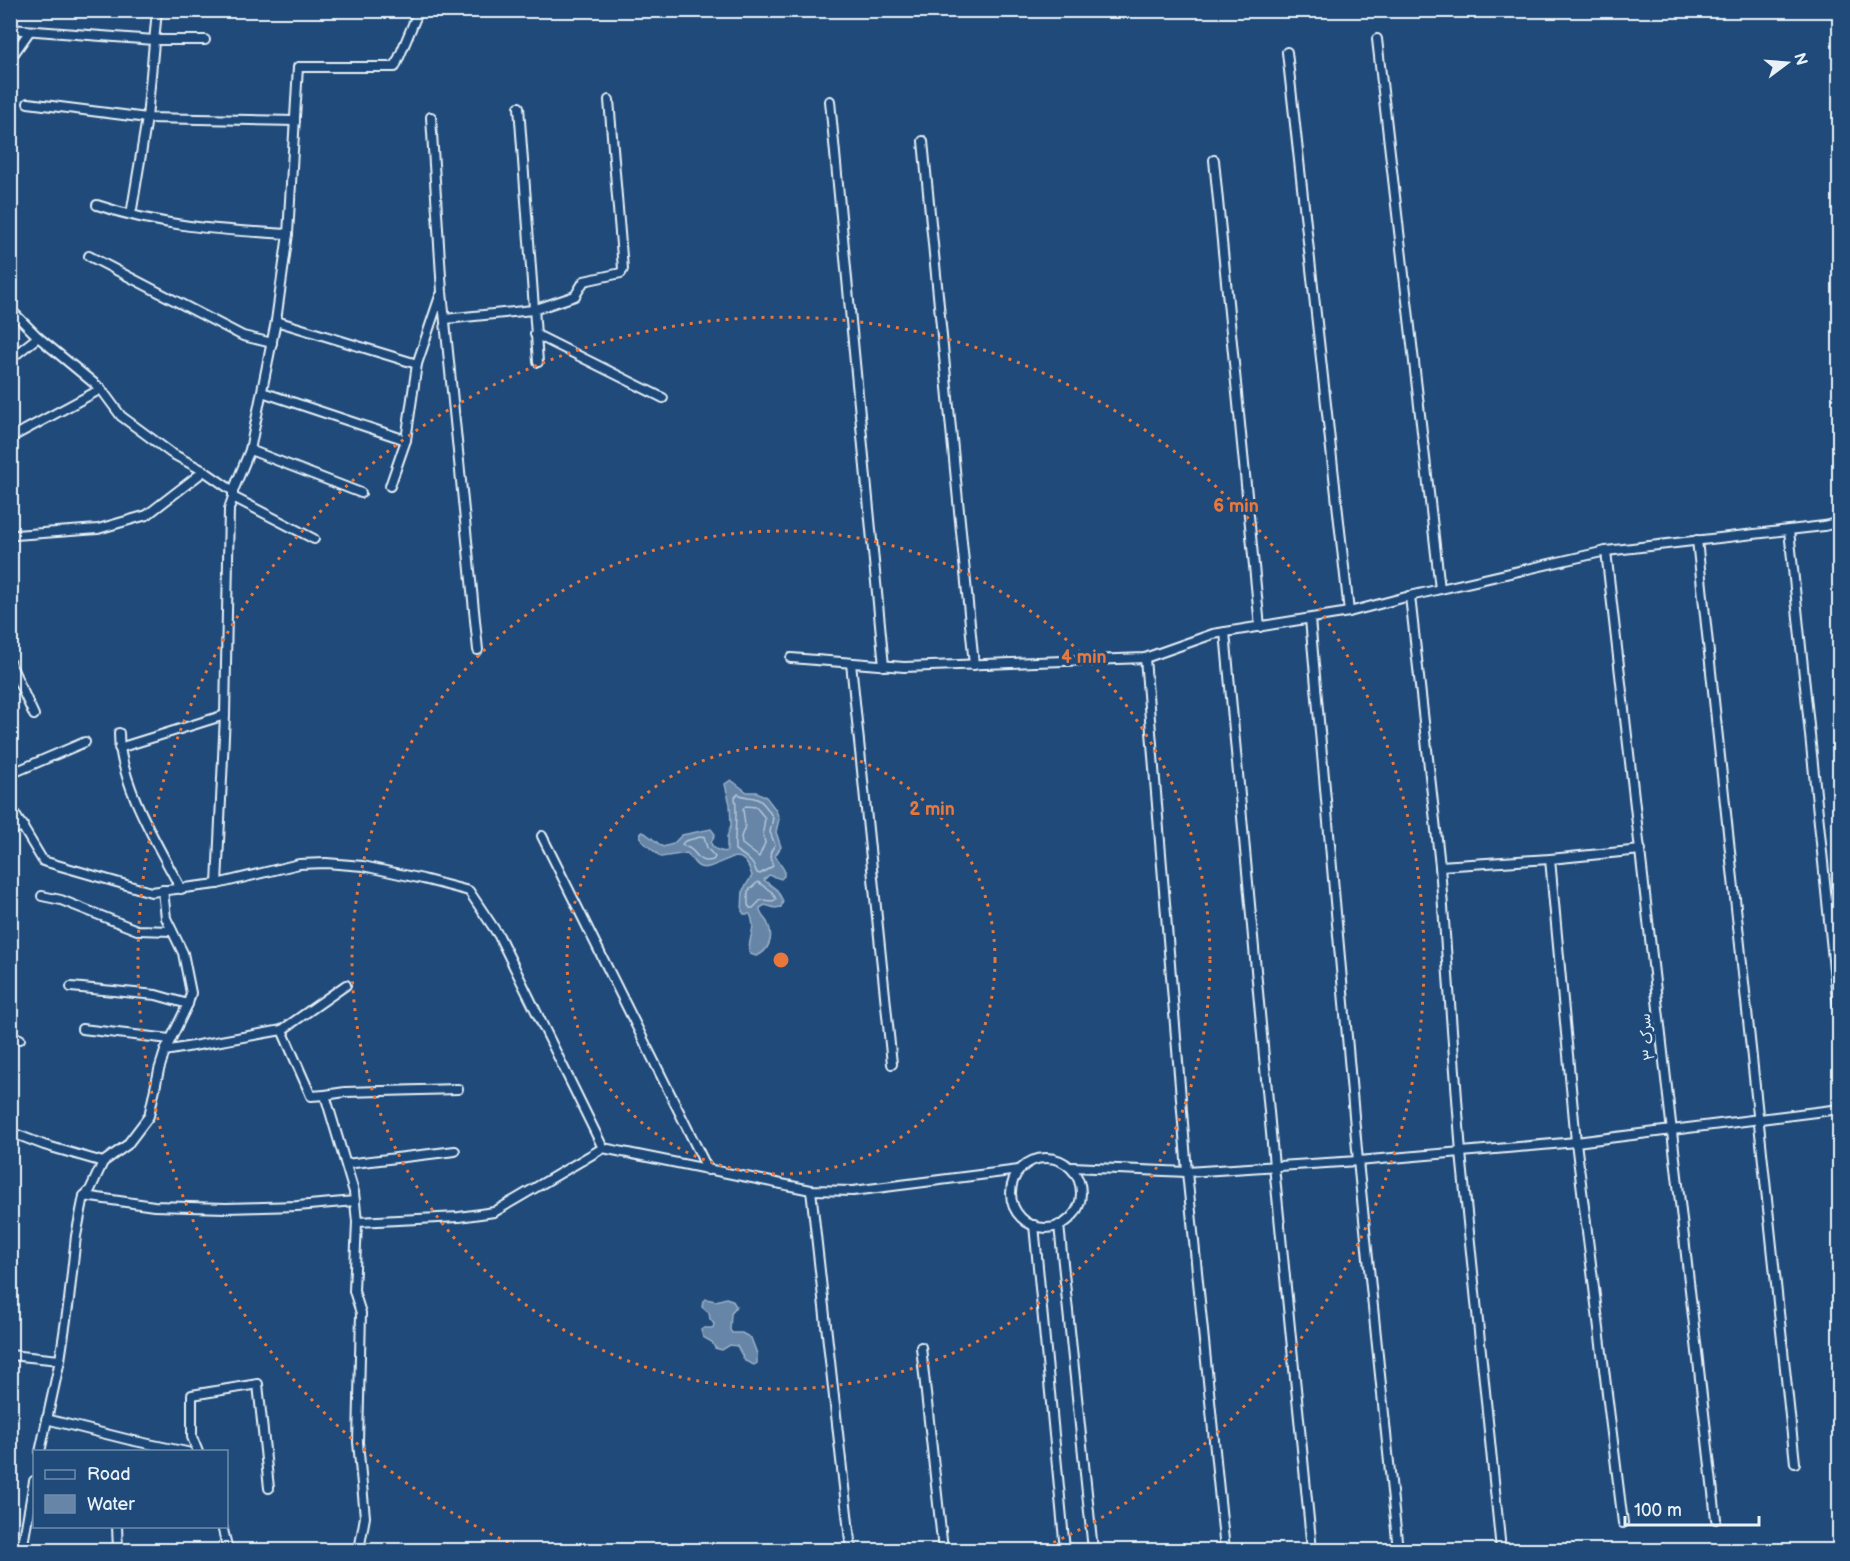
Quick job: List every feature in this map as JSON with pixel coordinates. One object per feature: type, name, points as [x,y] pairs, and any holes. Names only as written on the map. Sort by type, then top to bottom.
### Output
[{"type":"street","points":[[132,209],[147,118],[157,10]]},
{"type":"street","points":[[217,884],[225,715],[229,509],[250,450],[276,321],[288,234],[298,67],[395,68],[419,10]]},
{"type":"street","points":[[10,29],[154,40],[205,40]]},
{"type":"street","points":[[10,59],[29,32]]},
{"type":"street","points":[[1377,39],[1440,589]]},
{"type":"street","points":[[1287,52],[1349,612]]},
{"type":"street","points":[[445,319],[533,310],[575,296],[584,281],[618,274],[623,269],[609,100]]},
{"type":"street","points":[[830,101],[884,666]]},
{"type":"street","points":[[28,103],[147,118],[295,121]]},
{"type":"street","points":[[519,107],[538,362]]},
{"type":"street","points":[[431,117],[442,291],[478,650]]},
{"type":"street","points":[[923,141],[974,665]]},
{"type":"street","points":[[1214,160],[1260,627]]},
{"type":"street","points":[[97,205],[127,216],[172,225],[288,234]]},
{"type":"street","points":[[89,256],[243,336],[272,343]]},
{"type":"street","points":[[390,486],[406,440],[417,364],[442,291]]},
{"type":"street","points":[[10,309],[38,337],[101,389],[122,416],[171,453],[204,471],[233,494],[314,539]]},
{"type":"street","points":[[276,321],[417,364]]},
{"type":"street","points":[[535,334],[663,398]]},
{"type":"street","points":[[10,359],[38,337]]},
{"type":"street","points":[[10,438],[101,389]]},
{"type":"street","points":[[262,392],[406,440]]},
{"type":"street","points":[[250,450],[361,493]]},
{"type":"street","points":[[10,537],[98,529],[147,515],[204,471]]},
{"type":"street","points":[[791,658],[904,668],[1145,658],[1213,634],[1349,612],[1606,552],[1824,526],[1839,522]]},
{"type":"street","points":[[1788,530],[1839,1028]]},
{"type":"street","points":[[1697,540],[1795,1463]]},
{"type":"street","name":"سرک ۳","points":[[1606,552],[1716,1519]]},
{"type":"street","points":[[1410,596],[1440,866],[1461,1153],[1501,1551]]},
{"type":"street","points":[[1310,619],[1358,1161],[1398,1551]]},
{"type":"street","points":[[1225,632],[1312,1551]]},
{"type":"street","points":[[1145,658],[1187,1172],[1225,1551]]},
{"type":"street","points":[[10,663],[34,715]]},
{"type":"street","points":[[851,663],[892,1064]]},
{"type":"street","points":[[119,748],[225,715]]},
{"type":"street","points":[[119,733],[119,748],[136,800],[148,829],[181,889]]},
{"type":"street","points":[[10,774],[85,742]]},
{"type":"street","points":[[10,806],[42,861],[151,892],[217,884],[299,864],[326,863],[363,866],[470,891],[499,936],[603,1148]]},
{"type":"street","points":[[10,832],[23,825]]},
{"type":"street","points":[[542,836],[708,1170]]},
{"type":"street","points":[[1440,866],[1641,850]]},
{"type":"street","points":[[1550,859],[1576,1142],[1623,1524]]},
{"type":"street","points":[[40,1450],[60,1360],[76,1236],[84,1196],[90,1190],[103,1162],[127,1145],[149,1116],[165,1051],[191,993],[183,953],[166,918],[163,890]]},
{"type":"street","points":[[42,896],[61,900],[137,930],[172,931]]},
{"type":"street","points":[[165,1051],[282,1030],[346,985]]},
{"type":"street","points":[[71,987],[156,995],[188,1004]]},
{"type":"street","points":[[82,1029],[170,1039]]},
{"type":"street","points":[[282,1030],[311,1096],[345,1092],[458,1089]]},
{"type":"street","points":[[10,1035],[20,1038]]},
{"type":"street","points":[[325,1095],[346,1164],[355,1201],[357,1222],[354,1291],[361,1313],[358,1442],[365,1517],[359,1551]]},
{"type":"street","points":[[1072,1167],[1081,1185],[1081,1199],[1076,1212],[1067,1222],[1054,1228],[1040,1228],[1027,1223],[1017,1213],[1012,1201],[1011,1187],[1019,1170],[1038,1158],[1052,1158],[1072,1167],[1187,1172],[1358,1161],[1576,1142],[1671,1132],[1839,1109]]},
{"type":"street","points":[[10,1132],[44,1145],[103,1162]]},
{"type":"street","points":[[357,1222],[459,1217],[494,1212],[603,1148],[811,1190],[853,1191],[1019,1170]]},
{"type":"street","points":[[346,1164],[455,1151]]},
{"type":"street","points":[[811,1190],[851,1551]]},
{"type":"street","points":[[84,1196],[154,1206],[226,1208],[297,1206],[355,1201]]},
{"type":"street","points":[[1034,1225],[1065,1551]]},
{"type":"street","points":[[1059,1225],[1093,1551]]},
{"type":"street","points":[[921,1347],[943,1551]]},
{"type":"street","points":[[10,1355],[60,1360]]},
{"type":"street","points":[[197,1450],[192,1437],[192,1395],[258,1384],[268,1488]]},
{"type":"street","points":[[46,1419],[178,1450]]},
{"type":"street","points":[[22,1551],[33,1487]]},
{"type":"street","points":[[117,1528],[118,1551]]},
{"type":"street","points":[[222,1528],[228,1551]]},
{"type":"water","points":[[731,780],[747,792],[757,792],[766,797],[776,810],[779,819],[776,832],[781,847],[775,856],[784,870],[784,876],[781,879],[769,875],[764,880],[777,890],[783,901],[781,907],[765,905],[760,908],[770,929],[770,939],[767,948],[756,956],[750,954],[749,949],[752,919],[750,914],[744,914],[742,911],[743,890],[752,876],[747,864],[735,857],[707,867],[700,867],[687,853],[661,857],[643,842],[640,835],[642,832],[645,833],[663,847],[673,844],[682,835],[711,829],[715,834],[712,845],[720,851],[727,851],[727,837],[731,825],[730,804],[725,784]]},
{"type":"water","points":[[726,1298],[732,1300],[736,1306],[731,1314],[730,1330],[732,1333],[742,1333],[751,1338],[757,1354],[757,1363],[754,1365],[745,1361],[737,1346],[730,1345],[722,1350],[715,1348],[712,1342],[703,1337],[701,1330],[713,1328],[714,1324],[709,1313],[702,1307],[703,1301]]}]
